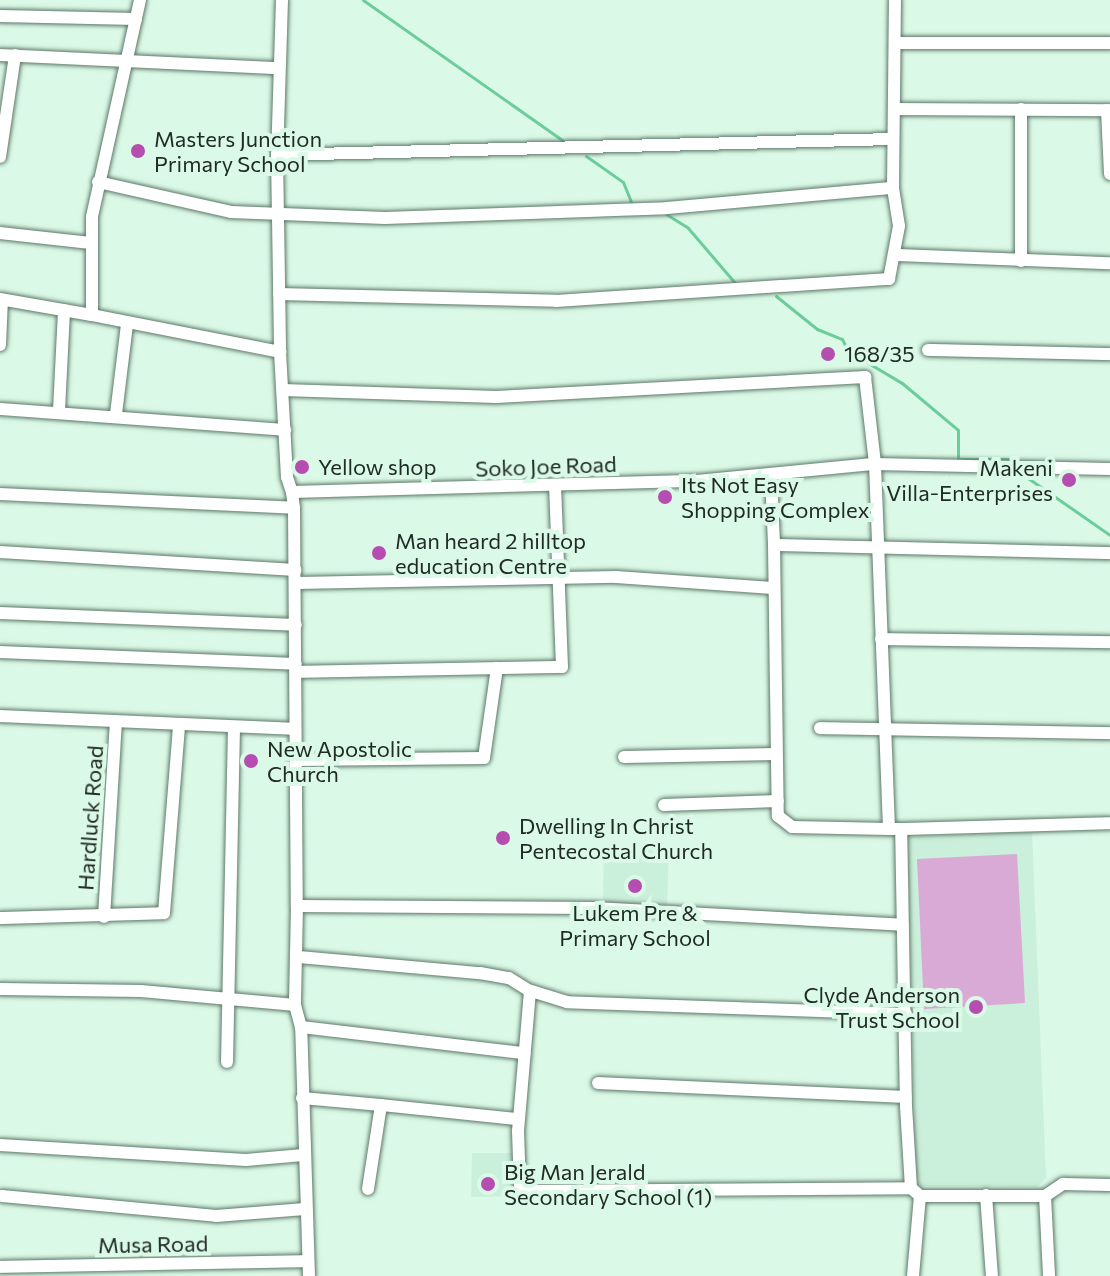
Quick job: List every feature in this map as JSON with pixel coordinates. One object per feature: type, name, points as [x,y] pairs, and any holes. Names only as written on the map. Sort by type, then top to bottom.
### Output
[{"type":"street","points":[[92,315],[90,243],[98,182],[129,60],[140,0]]},
{"type":"street","points":[[282,0],[277,217],[280,352],[294,508],[296,668],[292,729],[297,760],[299,957],[295,1005],[301,1027],[309,1276]]},
{"type":"street","points":[[279,294],[477,301],[636,298],[889,279],[897,255],[893,188],[895,0]]},
{"type":"street","points":[[0,16],[136,19]]},
{"type":"street","points":[[896,43],[1110,43]]},
{"type":"street","points":[[0,55],[279,68]]},
{"type":"street","points":[[0,157],[15,55]]},
{"type":"street","points":[[894,109],[1109,110],[1110,174]]},
{"type":"street","points":[[1021,109],[1021,261]]},
{"type":"street","points":[[277,155],[893,139]]},
{"type":"street","points":[[98,182],[231,212],[277,217],[445,218],[667,208],[893,188]]},
{"type":"street","points":[[0,233],[90,243]]},
{"type":"street","points":[[897,255],[1110,263]]},
{"type":"street","points":[[0,345],[1,299],[280,352]]},
{"type":"street","points":[[59,410],[64,310]]},
{"type":"street","points":[[116,414],[127,324]]},
{"type":"street","points":[[928,350],[1110,354]]},
{"type":"street","points":[[283,390],[496,397],[861,375],[868,383],[875,464],[884,729],[903,925],[906,1097],[916,1192],[913,1276]]},
{"type":"street","points":[[0,409],[116,414],[285,430]]},
{"type":"street","name":"Soko Joe Road","points":[[292,492],[555,486],[771,475],[875,464],[1110,469]]},
{"type":"street","points":[[771,475],[778,816],[792,827],[895,829],[1110,823]]},
{"type":"street","points":[[0,652],[296,668],[562,667],[561,577],[555,486]]},
{"type":"street","points":[[0,494],[294,508]]},
{"type":"street","points":[[774,545],[1110,553]]},
{"type":"street","points":[[0,552],[296,576],[561,577],[773,588]]},
{"type":"street","points":[[0,613],[296,625]]},
{"type":"street","points":[[881,639],[1110,642]]},
{"type":"street","points":[[297,760],[484,758],[497,668]]},
{"type":"street","points":[[0,716],[292,729]]},
{"type":"street","name":"Hardluck Road","points":[[104,917],[116,721]]},
{"type":"street","points":[[0,918],[160,915],[166,909],[179,725]]},
{"type":"street","points":[[227,1062],[234,727]]},
{"type":"street","points":[[820,728],[1110,733]]},
{"type":"street","points":[[624,757],[776,754]]},
{"type":"street","points":[[664,805],[778,801]]},
{"type":"street","points":[[297,906],[594,908],[903,925]]},
{"type":"street","points":[[299,957],[480,973],[509,978],[530,991],[567,1002],[906,1014]]},
{"type":"street","points":[[0,989],[141,991],[227,1002],[295,1005]]},
{"type":"street","points":[[530,991],[517,1119],[520,1187],[526,1191],[916,1192],[1045,1196],[1063,1184],[1110,1185]]},
{"type":"street","points":[[301,1027],[524,1053]]},
{"type":"street","points":[[598,1083],[906,1097]]},
{"type":"street","points":[[302,1098],[517,1119]]},
{"type":"street","points":[[368,1189],[381,1105]]},
{"type":"street","points":[[0,1145],[246,1160],[303,1155]]},
{"type":"street","points":[[986,1195],[992,1276]]},
{"type":"street","points":[[2,1196],[216,1216],[305,1209]]},
{"type":"street","points":[[1045,1196],[1049,1276]]},
{"type":"street","name":"Musa Road","points":[[0,1267],[308,1261]]},
{"type":"shaded area","name":"Clyde Anderson Trust School","points":[[1032,832],[1046,1178],[1037,1187],[921,1186],[916,1178],[908,837]]},
{"type":"shaded area","name":"Lukem Pre & Primary School","points":[[669,844],[667,904],[603,904],[604,846]]},
{"type":"shaded area","points":[[1017,854],[1025,1003],[924,1009],[917,859]]},
{"type":"shaded area","points":[[472,1153],[516,1153],[519,1196],[471,1197]]},
{"type":"waterway","points":[[363,0],[569,145]]},
{"type":"waterway","points":[[586,156],[623,182],[632,204]]},
{"type":"waterway","points":[[666,214],[688,228],[736,284]]},
{"type":"waterway","points":[[776,296],[817,329],[842,339],[848,351],[902,383],[958,430],[958,459],[1010,459]]},
{"type":"waterway","points":[[1025,476],[1110,535]]},
{"type":"place","name":"Masters Junction Primary School","points":[[138,151]]},
{"type":"place","name":"168/35","points":[[828,354]]},
{"type":"place","name":"Yellow shop","points":[[302,467]]},
{"type":"place","name":"Makeni Villa-Enterprises","points":[[1069,480]]},
{"type":"place","name":"Its Not Easy Shopping Complex","points":[[665,497]]},
{"type":"place","name":"Man heard 2 hilltop education Centre","points":[[379,553]]},
{"type":"place","name":"New Apostolic Church","points":[[251,761]]},
{"type":"place","name":"Dwelling In Christ Pentecostal Church","points":[[503,838]]},
{"type":"place","name":"Lukem Pre & Primary School","points":[[635,886]]},
{"type":"place","name":"Clyde Anderson Trust School","points":[[976,1007]]},
{"type":"place","name":"Big Man Jerald Secondary School (1)","points":[[488,1184]]}]
